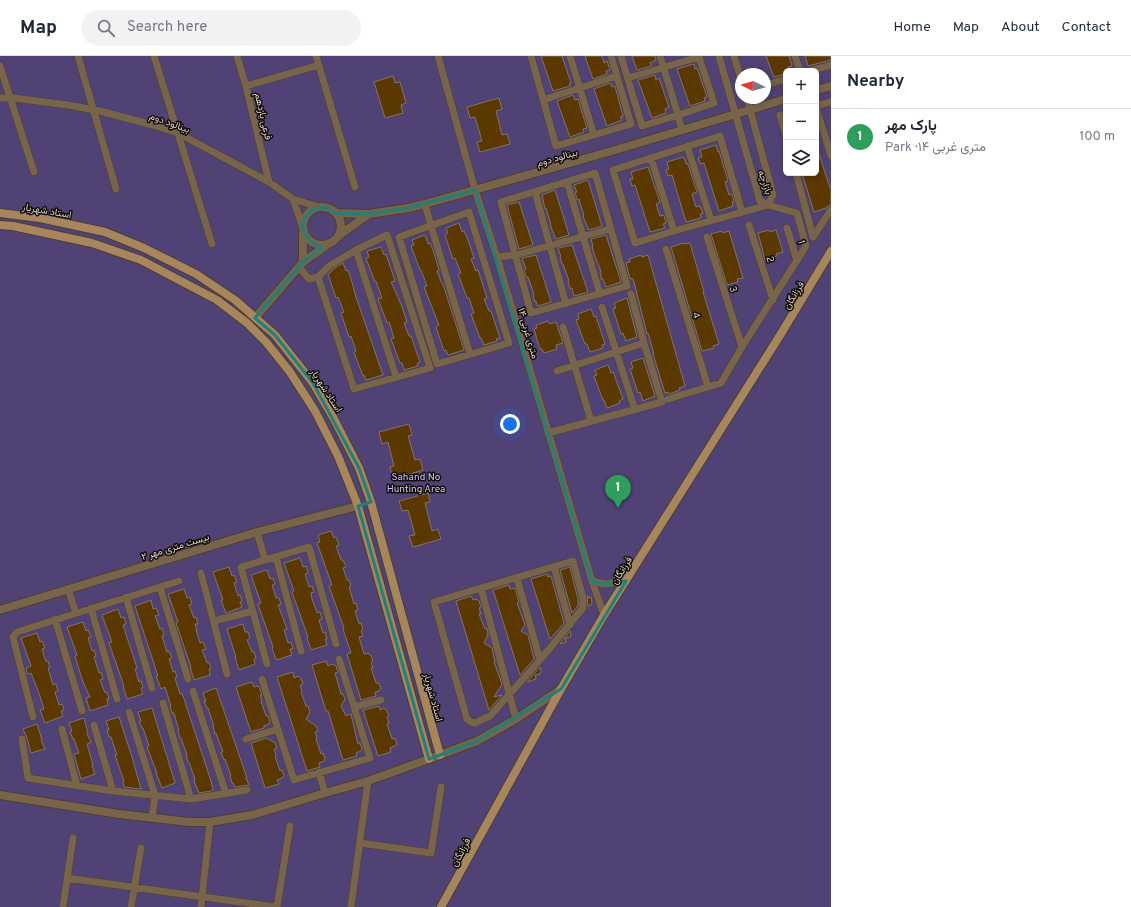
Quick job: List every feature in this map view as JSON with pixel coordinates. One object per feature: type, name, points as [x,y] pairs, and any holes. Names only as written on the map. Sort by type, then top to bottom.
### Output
[{"type":"main road","name":"استاد شهریار","points":[[0,213],[40,218],[105,232],[144,248],[196,274],[235,300],[275,335],[313,383],[334,418],[359,468],[370,502],[440,755]]},
{"type":"main road","name":"استاد شهریار","points":[[0,225],[13,226],[92,243],[141,260],[217,300],[247,322],[266,342],[290,372],[315,410],[338,456],[358,506],[429,759]]},
{"type":"main road","name":"فرزانگان","points":[[441,907],[561,689],[604,616],[779,337],[831,251]]},
{"type":"main road","points":[[358,506],[370,502]]},
{"type":"street","points":[[78,56],[116,188]]},
{"type":"street","points":[[154,56],[212,244]]},
{"type":"street","name":"فرعی یازدهم","points":[[237,56],[246,86],[269,182]]},
{"type":"street","points":[[316,56],[355,187]]},
{"type":"street","name":"۱۴ متری غربی","points":[[438,56],[475,190],[497,257],[592,581],[604,616]]},
{"type":"street","points":[[531,56],[556,146],[631,124],[611,56]]},
{"type":"street","points":[[570,56],[594,135]]},
{"type":"street","points":[[621,56],[642,126],[714,103],[699,56],[628,78]]},
{"type":"street","points":[[660,56],[682,130]]},
{"type":"street","name":"بازارچه","points":[[719,56],[760,201],[768,205],[773,195],[749,104]]},
{"type":"street","points":[[734,56],[738,68]]},
{"type":"street","points":[[795,56],[799,68]]},
{"type":"street","points":[[246,86],[319,65]]},
{"type":"street","points":[[819,68],[831,65]]},
{"type":"street","points":[[0,66],[34,172]]},
{"type":"street","points":[[543,100],[617,76]]},
{"type":"street","points":[[771,83],[783,80]]},
{"type":"street","points":[[819,89],[831,86]]},
{"type":"street","name":"بینالود دوم","points":[[0,98],[68,105],[94,110],[178,133],[269,182],[293,199],[319,207]]},
{"type":"street","name":"بینالود دوم","points":[[338,236],[369,214],[425,204],[605,153],[783,100]]},
{"type":"street","points":[[819,105],[831,102]]},
{"type":"street","points":[[783,114],[780,115],[783,126]]},
{"type":"street","points":[[819,116],[831,156]]},
{"type":"street","points":[[668,399],[721,383],[806,246],[797,213],[768,205],[742,212],[711,220],[635,243],[613,170],[720,136],[742,212]]},
{"type":"street","points":[[687,146],[711,220]]},
{"type":"street","points":[[651,158],[674,231]]},
{"type":"street","points":[[595,173],[627,286],[531,313],[501,202],[567,182],[595,173]]},
{"type":"street","points":[[797,176],[813,237],[831,210]]},
{"type":"street","points":[[567,182],[600,294]]},
{"type":"street","points":[[535,192],[566,304]]},
{"type":"street","points":[[293,199],[305,236],[315,244],[328,244]]},
{"type":"street","points":[[425,204],[470,354]]},
{"type":"street","points":[[256,318],[301,265],[334,241],[338,236],[341,224],[339,218],[331,209],[325,207],[319,207],[308,212],[302,224],[301,265],[309,278],[318,277],[329,266],[356,250],[387,235],[430,368],[396,376],[354,389],[318,277]]},
{"type":"street","points":[[469,212],[509,343],[437,364],[399,237],[431,226],[469,212]]},
{"type":"street","points":[[336,213],[369,214]]},
{"type":"street","name":"2","points":[[750,225],[773,300]]},
{"type":"street","points":[[497,257],[516,255],[610,228]]},
{"type":"street","name":"1","points":[[787,228],[797,261]]},
{"type":"street","name":"3","points":[[708,237],[742,347]]},
{"type":"street","name":"4","points":[[666,249],[708,387]]},
{"type":"street","points":[[356,250],[396,376]]},
{"type":"street","points":[[548,433],[662,402],[631,294]]},
{"type":"street","points":[[602,307],[635,410]]},
{"type":"street","points":[[563,327],[591,421]]},
{"type":"street","points":[[557,371],[644,343]]},
{"type":"street","name":"بیست متری مهر ۲","points":[[0,610],[257,532],[358,506]]},
{"type":"street","points":[[257,532],[265,560]]},
{"type":"street","points":[[267,664],[241,567],[265,560],[309,548],[336,644]]},
{"type":"street","points":[[276,557],[301,651]]},
{"type":"street","points":[[573,561],[584,605],[570,625],[490,716],[475,723],[471,722],[467,719],[434,602],[517,578],[573,561]]},
{"type":"street","points":[[554,567],[570,625]]},
{"type":"street","points":[[201,573],[227,674]]},
{"type":"street","points":[[517,578],[540,660]]},
{"type":"street","points":[[33,717],[13,636],[17,632],[179,581]]},
{"type":"street","points":[[592,581],[605,584],[626,582]]},
{"type":"street","points":[[160,587],[188,679]]},
{"type":"street","points":[[481,588],[516,719]]},
{"type":"street","points":[[68,590],[76,613]]},
{"type":"street","points":[[126,597],[152,688]]},
{"type":"street","points":[[91,608],[117,699]]},
{"type":"street","points":[[214,621],[253,611]]},
{"type":"street","points":[[55,619],[82,711]]},
{"type":"street","points":[[262,679],[294,780],[370,758],[339,659]]},
{"type":"street","points":[[0,795],[52,804],[190,822],[210,822],[252,815],[325,792],[368,781],[477,740],[516,719],[561,689]]},
{"type":"street","points":[[193,691],[226,794]]},
{"type":"street","points":[[354,707],[381,700]]},
{"type":"street","points":[[163,703],[191,799]]},
{"type":"street","points":[[129,712],[155,795],[152,818]]},
{"type":"street","points":[[94,725],[113,791]]},
{"type":"street","points":[[62,729],[77,786]]},
{"type":"street","points":[[246,739],[278,729]]},
{"type":"street","points":[[22,739],[28,778],[113,791],[191,799],[247,790]]},
{"type":"street","points":[[319,772],[325,792]]},
{"type":"street","points":[[351,907],[368,781]]},
{"type":"street","points":[[360,843],[431,853],[441,787]]},
{"type":"street","points":[[201,907],[210,822]]},
{"type":"street","points":[[67,878],[277,907],[290,826]]},
{"type":"street","points":[[63,907],[73,838]]},
{"type":"street","points":[[131,907],[141,848]]},
{"type":"highlighted area","points":[[475,190],[592,581],[605,584],[626,581],[561,689],[477,741],[429,759],[358,506],[371,502],[359,468],[313,383],[275,335],[255,318],[303,262],[322,248],[310,241],[303,230],[304,218],[313,209],[325,207],[336,213],[369,214],[408,208]]},
{"type":"green space","name":"Sahand No Hunting Area","points":[[0,56],[831,56],[831,907],[0,907]]},
{"type":"building","points":[[541,56],[562,56],[571,83],[569,84],[570,86],[553,91]]},
{"type":"building","points":[[585,56],[602,56],[604,63],[607,61],[610,70],[606,71],[607,74],[593,79]]},
{"type":"building","points":[[632,56],[655,56],[656,60],[650,63],[651,66],[637,70]]},
{"type":"building","points":[[766,56],[789,56],[792,66],[783,68],[783,75],[774,77]]},
{"type":"building","points":[[805,56],[831,56],[831,60],[808,66]]},
{"type":"building","points":[[694,64],[695,69],[697,68],[707,97],[704,98],[705,101],[690,106],[677,69]]},
{"type":"building","points":[[655,75],[656,80],[659,78],[669,107],[665,109],[666,113],[652,118],[638,80]]},
{"type":"building","points":[[393,76],[395,83],[400,82],[406,103],[401,105],[403,113],[385,118],[374,82]]},
{"type":"building","points":[[610,83],[612,87],[615,86],[623,116],[620,117],[622,120],[607,126],[594,89]]},
{"type":"building","points":[[573,95],[575,100],[578,99],[587,128],[583,129],[584,132],[570,137],[557,101]]},
{"type":"building","points":[[499,98],[502,109],[496,111],[502,135],[507,134],[510,144],[480,152],[477,142],[482,141],[475,117],[470,118],[467,107]]},
{"type":"building","points":[[716,145],[728,181],[725,182],[729,195],[732,194],[734,202],[732,202],[733,206],[719,211],[704,163],[701,164],[698,158],[702,157],[700,150]]},
{"type":"building","points":[[819,154],[830,188],[831,187],[831,205],[814,212],[803,176],[819,176]]},
{"type":"building","points":[[684,157],[686,164],[688,164],[697,192],[692,194],[696,207],[700,206],[703,213],[700,214],[701,218],[686,222],[672,175],[668,176],[666,170],[669,169],[667,162]]},
{"type":"building","points":[[648,167],[660,202],[656,204],[660,216],[664,215],[666,223],[663,224],[665,228],[650,232],[635,185],[632,186],[630,179],[633,179],[631,172]]},
{"type":"building","points":[[588,180],[602,226],[589,230],[583,217],[579,199],[577,200],[575,192],[577,192],[574,185]]},
{"type":"building","points":[[555,190],[569,235],[556,239],[550,225],[542,195]]},
{"type":"building","points":[[519,202],[533,245],[519,249],[507,205]]},
{"type":"building","points":[[459,223],[462,232],[464,231],[468,240],[474,258],[471,259],[476,271],[478,270],[487,298],[484,299],[489,311],[491,311],[500,338],[496,339],[497,341],[484,345],[471,314],[474,313],[469,298],[467,298],[458,274],[461,273],[455,258],[453,259],[445,235],[448,233],[446,228]]},
{"type":"building","points":[[769,230],[770,232],[776,230],[783,252],[776,254],[777,256],[765,260],[758,233]]},
{"type":"building","points":[[722,231],[723,233],[729,231],[743,278],[737,279],[738,282],[727,285],[711,234]]},
{"type":"building","points":[[425,235],[428,244],[430,243],[433,250],[439,270],[437,271],[443,284],[464,350],[448,355],[446,350],[444,351],[436,327],[439,325],[424,287],[427,286],[411,246],[414,245],[412,240]]},
{"type":"building","points":[[606,235],[621,282],[606,287],[603,279],[602,280],[601,271],[594,254],[591,239]]},
{"type":"building","points":[[684,243],[690,243],[719,344],[713,346],[714,348],[702,351],[671,247]]},
{"type":"building","points":[[572,245],[588,292],[574,296],[572,288],[570,289],[569,281],[562,264],[558,248]]},
{"type":"building","points":[[381,247],[384,255],[386,254],[395,281],[391,282],[407,322],[404,323],[409,336],[411,336],[420,362],[417,364],[418,366],[404,370],[391,339],[394,338],[389,322],[387,323],[378,299],[382,298],[366,258],[369,257],[367,251]]},
{"type":"building","points":[[536,255],[551,302],[538,306],[536,301],[535,302],[528,277],[526,277],[524,270],[526,269],[522,258]]},
{"type":"building","points":[[641,255],[642,257],[648,255],[685,386],[679,388],[680,390],[669,394],[668,392],[665,393],[648,333],[647,334],[634,282],[632,278],[630,279],[626,263],[630,262],[629,259]]},
{"type":"building","points":[[343,263],[346,271],[348,270],[383,375],[366,380],[354,352],[356,351],[351,336],[349,337],[341,313],[344,312],[338,297],[336,298],[328,274]]},
{"type":"building","points":[[627,298],[637,337],[626,341],[623,333],[621,334],[613,309],[616,308],[614,303]]},
{"type":"building","points":[[591,309],[594,317],[596,316],[605,344],[602,345],[603,348],[590,352],[587,344],[585,344],[576,320],[579,319],[578,314]]},
{"type":"building","points":[[548,321],[550,324],[556,322],[563,343],[556,345],[557,349],[544,353],[542,349],[540,349],[534,329],[537,328],[536,325]]},
{"type":"building","points":[[643,358],[655,396],[643,401],[640,392],[638,393],[630,369],[633,368],[631,362]]},
{"type":"building","points":[[608,365],[611,373],[613,372],[623,399],[619,401],[620,403],[607,408],[594,376],[597,375],[595,370]]},
{"type":"building","points":[[409,424],[412,435],[408,436],[415,460],[420,459],[423,470],[393,479],[390,467],[394,466],[388,442],[382,444],[379,432]]},
{"type":"building","points":[[428,493],[430,502],[425,503],[432,531],[438,529],[441,539],[413,547],[409,536],[415,535],[408,510],[402,511],[399,501]]},
{"type":"building","points":[[331,531],[334,538],[336,537],[339,545],[336,546],[341,560],[343,560],[346,567],[343,568],[347,580],[349,580],[351,586],[349,587],[354,604],[356,603],[358,610],[355,611],[359,624],[361,623],[363,630],[361,631],[363,636],[359,637],[364,654],[368,653],[371,656],[373,668],[371,668],[376,683],[379,683],[381,688],[379,691],[375,692],[376,696],[361,700],[347,654],[351,653],[343,629],[344,628],[329,586],[332,585],[317,543],[320,542],[318,535]]},
{"type":"building","points":[[300,558],[303,567],[306,566],[308,573],[305,574],[309,587],[312,586],[314,592],[311,593],[312,599],[317,613],[320,612],[322,619],[319,620],[323,633],[325,632],[327,639],[325,639],[327,645],[311,650],[292,592],[294,591],[284,563]]},
{"type":"building","points":[[229,567],[232,576],[234,575],[237,582],[234,583],[238,596],[240,595],[242,601],[240,602],[242,607],[226,613],[213,572]]},
{"type":"building","points":[[570,567],[578,599],[578,606],[572,613],[560,570]]},
{"type":"building","points":[[267,570],[270,579],[273,578],[275,584],[272,585],[276,598],[279,598],[281,604],[278,605],[287,629],[284,630],[288,643],[291,642],[293,649],[290,649],[292,655],[276,660],[258,604],[261,603],[251,575]]},
{"type":"building","points":[[547,574],[548,577],[551,576],[564,623],[550,639],[531,579]]},
{"type":"building","points":[[509,585],[510,589],[515,588],[519,602],[517,603],[525,625],[521,631],[528,635],[534,659],[520,675],[493,590]]},
{"type":"building","points":[[184,589],[187,598],[190,597],[192,604],[189,605],[198,624],[195,624],[196,630],[200,643],[203,642],[206,649],[202,650],[207,663],[209,662],[211,668],[209,669],[210,675],[194,680],[176,623],[178,622],[168,594]]},
{"type":"building","points":[[587,595],[588,598],[591,597],[592,603],[588,606]]},
{"type":"building","points":[[471,596],[473,600],[476,599],[479,601],[481,614],[479,614],[485,629],[487,628],[488,635],[484,643],[492,648],[494,662],[502,684],[494,697],[502,695],[489,710],[456,601]]},
{"type":"building","points":[[151,600],[153,609],[156,608],[159,615],[155,616],[160,629],[162,628],[164,635],[162,636],[167,652],[169,651],[172,658],[169,659],[173,672],[175,671],[177,677],[175,678],[180,694],[182,693],[211,781],[213,790],[211,791],[199,793],[196,787],[195,779],[180,738],[174,713],[172,713],[165,687],[161,689],[156,676],[158,676],[135,606]]},
{"type":"building","points":[[118,609],[121,618],[124,617],[126,624],[123,625],[137,668],[135,669],[139,682],[141,681],[143,687],[141,688],[143,694],[127,699],[109,643],[112,642],[102,615]]},
{"type":"building","points":[[83,622],[86,631],[88,630],[91,637],[88,638],[92,651],[94,650],[96,656],[94,657],[99,673],[101,672],[103,679],[100,680],[109,699],[107,699],[108,705],[90,711],[86,698],[90,697],[83,682],[75,656],[77,655],[67,627]]},
{"type":"building","points":[[243,624],[245,632],[248,632],[250,638],[247,640],[256,658],[254,659],[255,664],[239,670],[227,629]]},
{"type":"building","points":[[570,631],[570,637],[565,638],[566,642],[560,644]]},
{"type":"building","points":[[37,633],[40,642],[42,641],[45,648],[42,649],[46,662],[48,661],[50,668],[48,668],[53,685],[56,684],[58,691],[55,692],[59,705],[62,704],[64,710],[61,711],[63,716],[45,723],[40,710],[44,709],[39,693],[31,673],[27,674],[26,668],[31,666],[21,638]]},
{"type":"building","points":[[326,661],[328,666],[332,664],[336,666],[338,672],[335,673],[341,694],[343,694],[345,699],[341,706],[346,716],[351,714],[358,744],[360,743],[362,749],[356,753],[357,756],[343,760],[312,665]]},
{"type":"building","points":[[540,667],[540,674],[535,675],[536,679],[527,682]]},
{"type":"building","points":[[293,672],[294,678],[298,676],[303,684],[300,685],[301,692],[310,712],[306,719],[316,726],[318,731],[315,732],[316,739],[321,754],[323,753],[325,759],[319,763],[320,767],[307,771],[277,677]]},
{"type":"building","points":[[252,682],[254,687],[259,687],[262,695],[260,695],[261,701],[266,716],[268,716],[270,721],[269,724],[264,726],[264,728],[251,732],[236,687]]},
{"type":"building","points":[[216,688],[249,785],[235,787],[232,783],[225,759],[224,760],[221,752],[223,752],[216,733],[215,734],[208,708],[204,701],[206,701],[203,693]]},
{"type":"building","points":[[379,706],[380,710],[384,708],[387,711],[389,723],[387,724],[392,739],[395,738],[397,744],[390,748],[391,752],[378,756],[363,710]]},
{"type":"building","points":[[152,708],[175,783],[162,788],[147,747],[149,746],[143,728],[139,721],[141,721],[138,712]]},
{"type":"building","points":[[119,717],[141,789],[124,787],[124,781],[115,755],[117,755],[111,737],[109,737],[107,730],[109,730],[106,721]]},
{"type":"building","points":[[84,718],[87,734],[91,742],[87,744],[95,774],[81,779],[74,754],[79,753],[70,732],[72,731],[69,723]]},
{"type":"building","points":[[37,724],[45,749],[31,753],[23,729]]},
{"type":"building","points":[[267,738],[275,743],[277,748],[274,749],[275,756],[280,771],[282,770],[284,776],[277,780],[279,784],[265,788],[251,743]]},
{"type":"place","name":"پارک مهر","points":[[618,508]]}]
